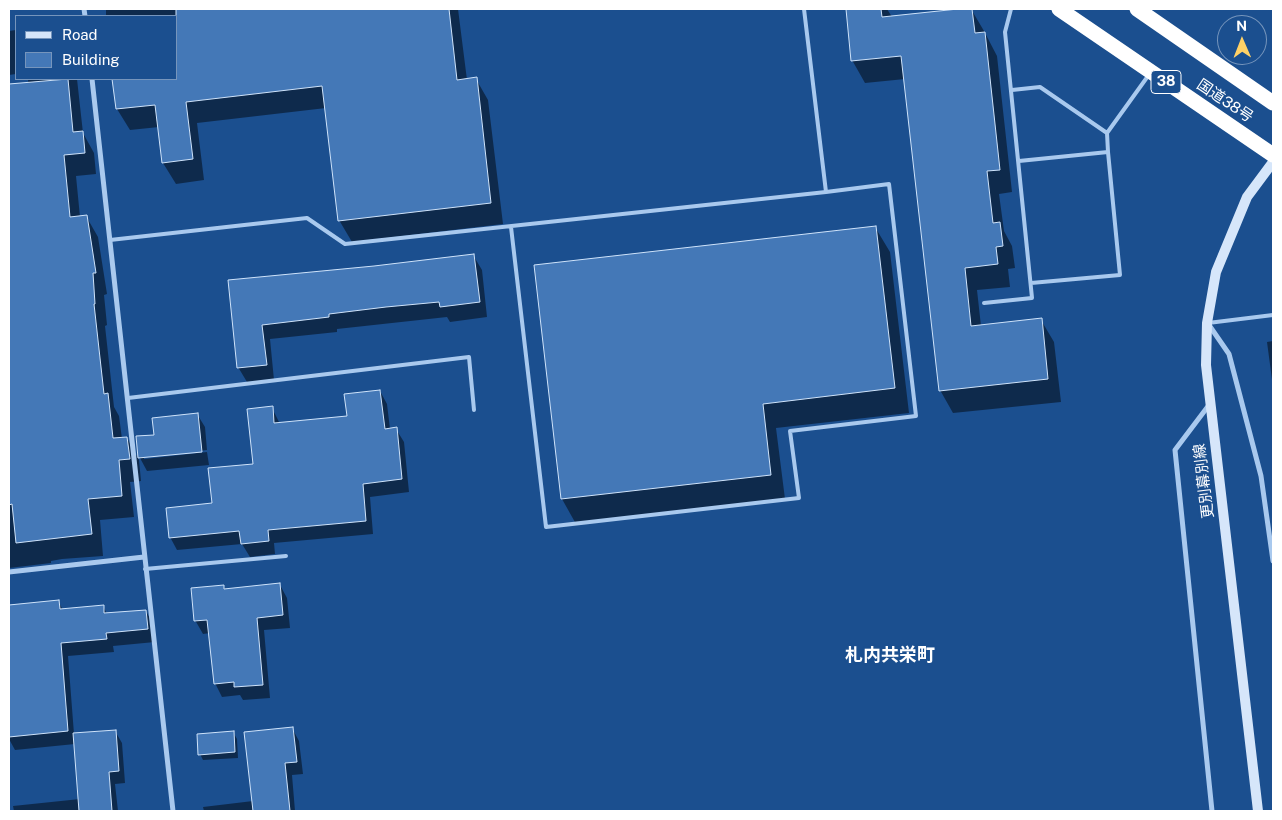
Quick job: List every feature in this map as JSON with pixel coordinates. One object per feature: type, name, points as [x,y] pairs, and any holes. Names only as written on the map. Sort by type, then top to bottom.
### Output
[{"type":"highway","name":"国道38号","points":[[1059,9],[1273,154]]},
{"type":"highway","name":"国道38号","points":[[1136,9],[1273,103]]},
{"type":"main road","name":"更別幕別線","points":[[1258,811],[1206,365],[1207,323],[1216,272],[1248,197],[1273,162]]},
{"type":"street","points":[[92,80],[173,811]]},
{"type":"street","points":[[1207,323],[1229,354],[1261,476],[1273,561]]},
{"type":"street","points":[[1210,404],[1175,450],[1212,811]]},
{"type":"street","points":[[9,572],[144,557]]},
{"type":"lane","points":[[804,9],[826,192]]},
{"type":"lane","points":[[984,303],[1032,298],[1005,32],[1011,9]]},
{"type":"lane","points":[[1031,284],[1120,275],[1107,133],[1151,72]]},
{"type":"lane","points":[[1012,90],[1040,87],[1107,133]]},
{"type":"lane","points":[[1019,161],[1108,152]]},
{"type":"lane","points":[[110,240],[307,218],[345,244],[889,184],[916,416],[790,431],[798,498],[546,527],[511,227]]},
{"type":"lane","points":[[1207,323],[1273,316]]},
{"type":"lane","points":[[128,398],[469,357],[474,410]]},
{"type":"lane","points":[[145,569],[286,556]]},
{"type":"building","points":[[176,9],[449,9],[457,80],[477,77],[491,203],[338,221],[322,86],[186,102],[193,159],[162,163],[155,105],[116,109],[112,80],[178,80],[178,15],[176,15]]},
{"type":"building","points":[[846,9],[881,9],[882,17],[972,9],[975,33],[985,32],[1000,170],[987,171],[993,223],[1000,222],[1003,246],[996,247],[998,264],[965,268],[971,326],[1042,318],[1048,379],[939,391],[901,56],[851,61]]},
{"type":"building","points":[[68,80],[73,132],[83,131],[85,153],[64,155],[70,217],[87,215],[96,273],[93,273],[94,304],[104,394],[108,393],[113,438],[127,437],[130,459],[119,460],[122,496],[88,499],[92,534],[16,543],[12,504],[9,505],[9,84]]},
{"type":"building","points":[[876,226],[895,388],[763,404],[771,475],[561,499],[534,265]]},
{"type":"building","points":[[474,254],[480,302],[440,307],[439,302],[386,307],[329,314],[329,317],[262,325],[267,365],[237,368],[228,280]]},
{"type":"building","points":[[380,390],[385,429],[397,427],[402,479],[363,484],[366,521],[268,530],[269,541],[241,544],[239,531],[169,538],[166,508],[212,503],[208,468],[253,464],[247,409],[273,406],[274,423],[347,416],[344,394]]},
{"type":"building","points":[[198,413],[202,452],[138,458],[136,436],[154,435],[152,418]]},
{"type":"building","points":[[280,583],[283,615],[257,618],[263,685],[234,687],[234,682],[214,684],[207,620],[194,621],[191,588],[224,585],[224,589]]},
{"type":"building","points":[[59,600],[60,609],[104,605],[104,613],[146,610],[148,629],[106,633],[107,639],[61,643],[68,731],[9,737],[9,605]]},
{"type":"building","points":[[293,727],[297,762],[285,763],[290,811],[253,811],[244,732]]},
{"type":"building","points":[[116,730],[119,771],[109,772],[112,811],[79,811],[73,733]]},
{"type":"building","points":[[234,731],[235,752],[198,755],[197,734]]},
{"type":"district","name":"札内共栄町","points":[[890,655]]}]
